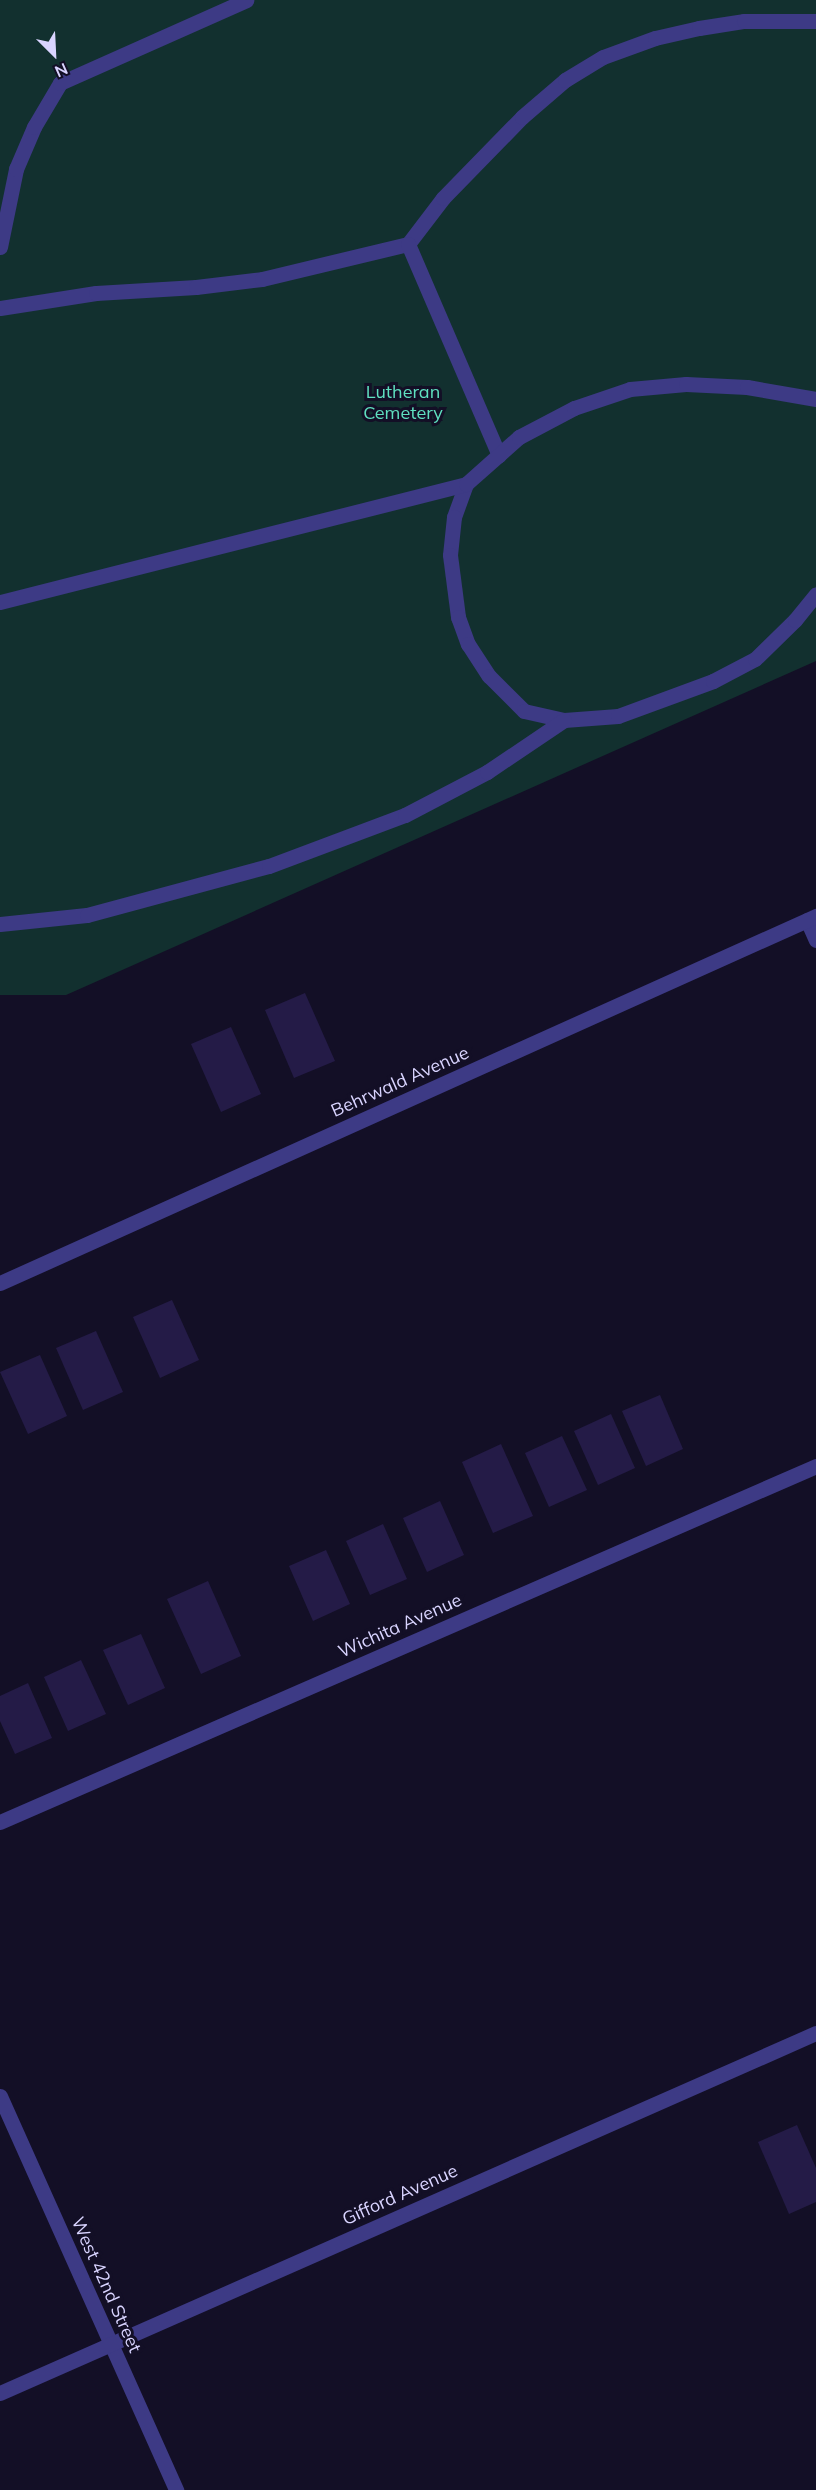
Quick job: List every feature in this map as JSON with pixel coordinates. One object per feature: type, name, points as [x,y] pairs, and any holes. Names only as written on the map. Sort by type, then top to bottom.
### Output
[{"type":"street","points":[[0,247],[16,169],[34,127],[60,83],[246,0]]},
{"type":"street","points":[[0,308],[96,293],[262,279],[408,244],[443,198],[522,117],[565,80],[603,57],[655,38],[699,28],[744,21],[816,21]]},
{"type":"street","points":[[408,244],[499,455]]},
{"type":"street","points":[[0,602],[466,484],[519,437],[574,408],[630,388],[686,384],[747,387],[816,399]]},
{"type":"street","points":[[466,484],[454,517],[450,555],[458,618],[468,644],[489,676],[524,711],[564,720],[618,716],[713,681],[754,659],[795,620],[816,594]]},
{"type":"street","points":[[0,924],[87,915],[269,866],[405,815],[487,772],[564,720]]},
{"type":"street","points":[[812,918],[816,940]]},
{"type":"street","name":"Behrwald Avenue","points":[[0,1283],[812,918]]},
{"type":"street","name":"Wichita Avenue","points":[[0,1822],[816,1466]]},
{"type":"street","name":"Gifford Avenue","points":[[0,2393],[816,2033]]},
{"type":"street","name":"West 42nd Street","points":[[0,2096],[176,2490]]},
{"type":"green space","name":"Lutheran Cemetery","points":[[0,0],[816,0],[816,661],[66,995],[0,995]]},
{"type":"building","points":[[305,993],[335,1061],[294,1078],[265,1010]]},
{"type":"building","points":[[231,1027],[261,1094],[221,1112],[191,1044]]},
{"type":"building","points":[[172,1300],[199,1360],[160,1378],[133,1317]]},
{"type":"building","points":[[96,1331],[123,1392],[83,1410],[56,1348]]},
{"type":"building","points":[[40,1355],[67,1416],[28,1434],[0,1372]]},
{"type":"building","points":[[660,1395],[683,1449],[646,1466],[622,1411]]},
{"type":"building","points":[[611,1414],[635,1468],[598,1485],[574,1431]]},
{"type":"building","points":[[562,1436],[587,1490],[549,1507],[525,1453]]},
{"type":"building","points":[[501,1444],[533,1516],[493,1533],[462,1462]]},
{"type":"building","points":[[440,1501],[464,1555],[427,1572],[403,1518]]},
{"type":"building","points":[[383,1524],[407,1579],[370,1595],[346,1541]]},
{"type":"building","points":[[326,1550],[350,1604],[313,1621],[289,1566]]},
{"type":"building","points":[[208,1581],[241,1656],[201,1674],[167,1599]]},
{"type":"building","points":[[141,1634],[165,1688],[128,1705],[103,1650]]},
{"type":"building","points":[[81,1660],[106,1714],[68,1731],[44,1677]]},
{"type":"building","points":[[28,1683],[52,1738],[15,1754],[0,1721],[0,1696]]},
{"type":"building","points":[[797,2125],[816,2168],[816,2202],[789,2214],[758,2142]]}]
